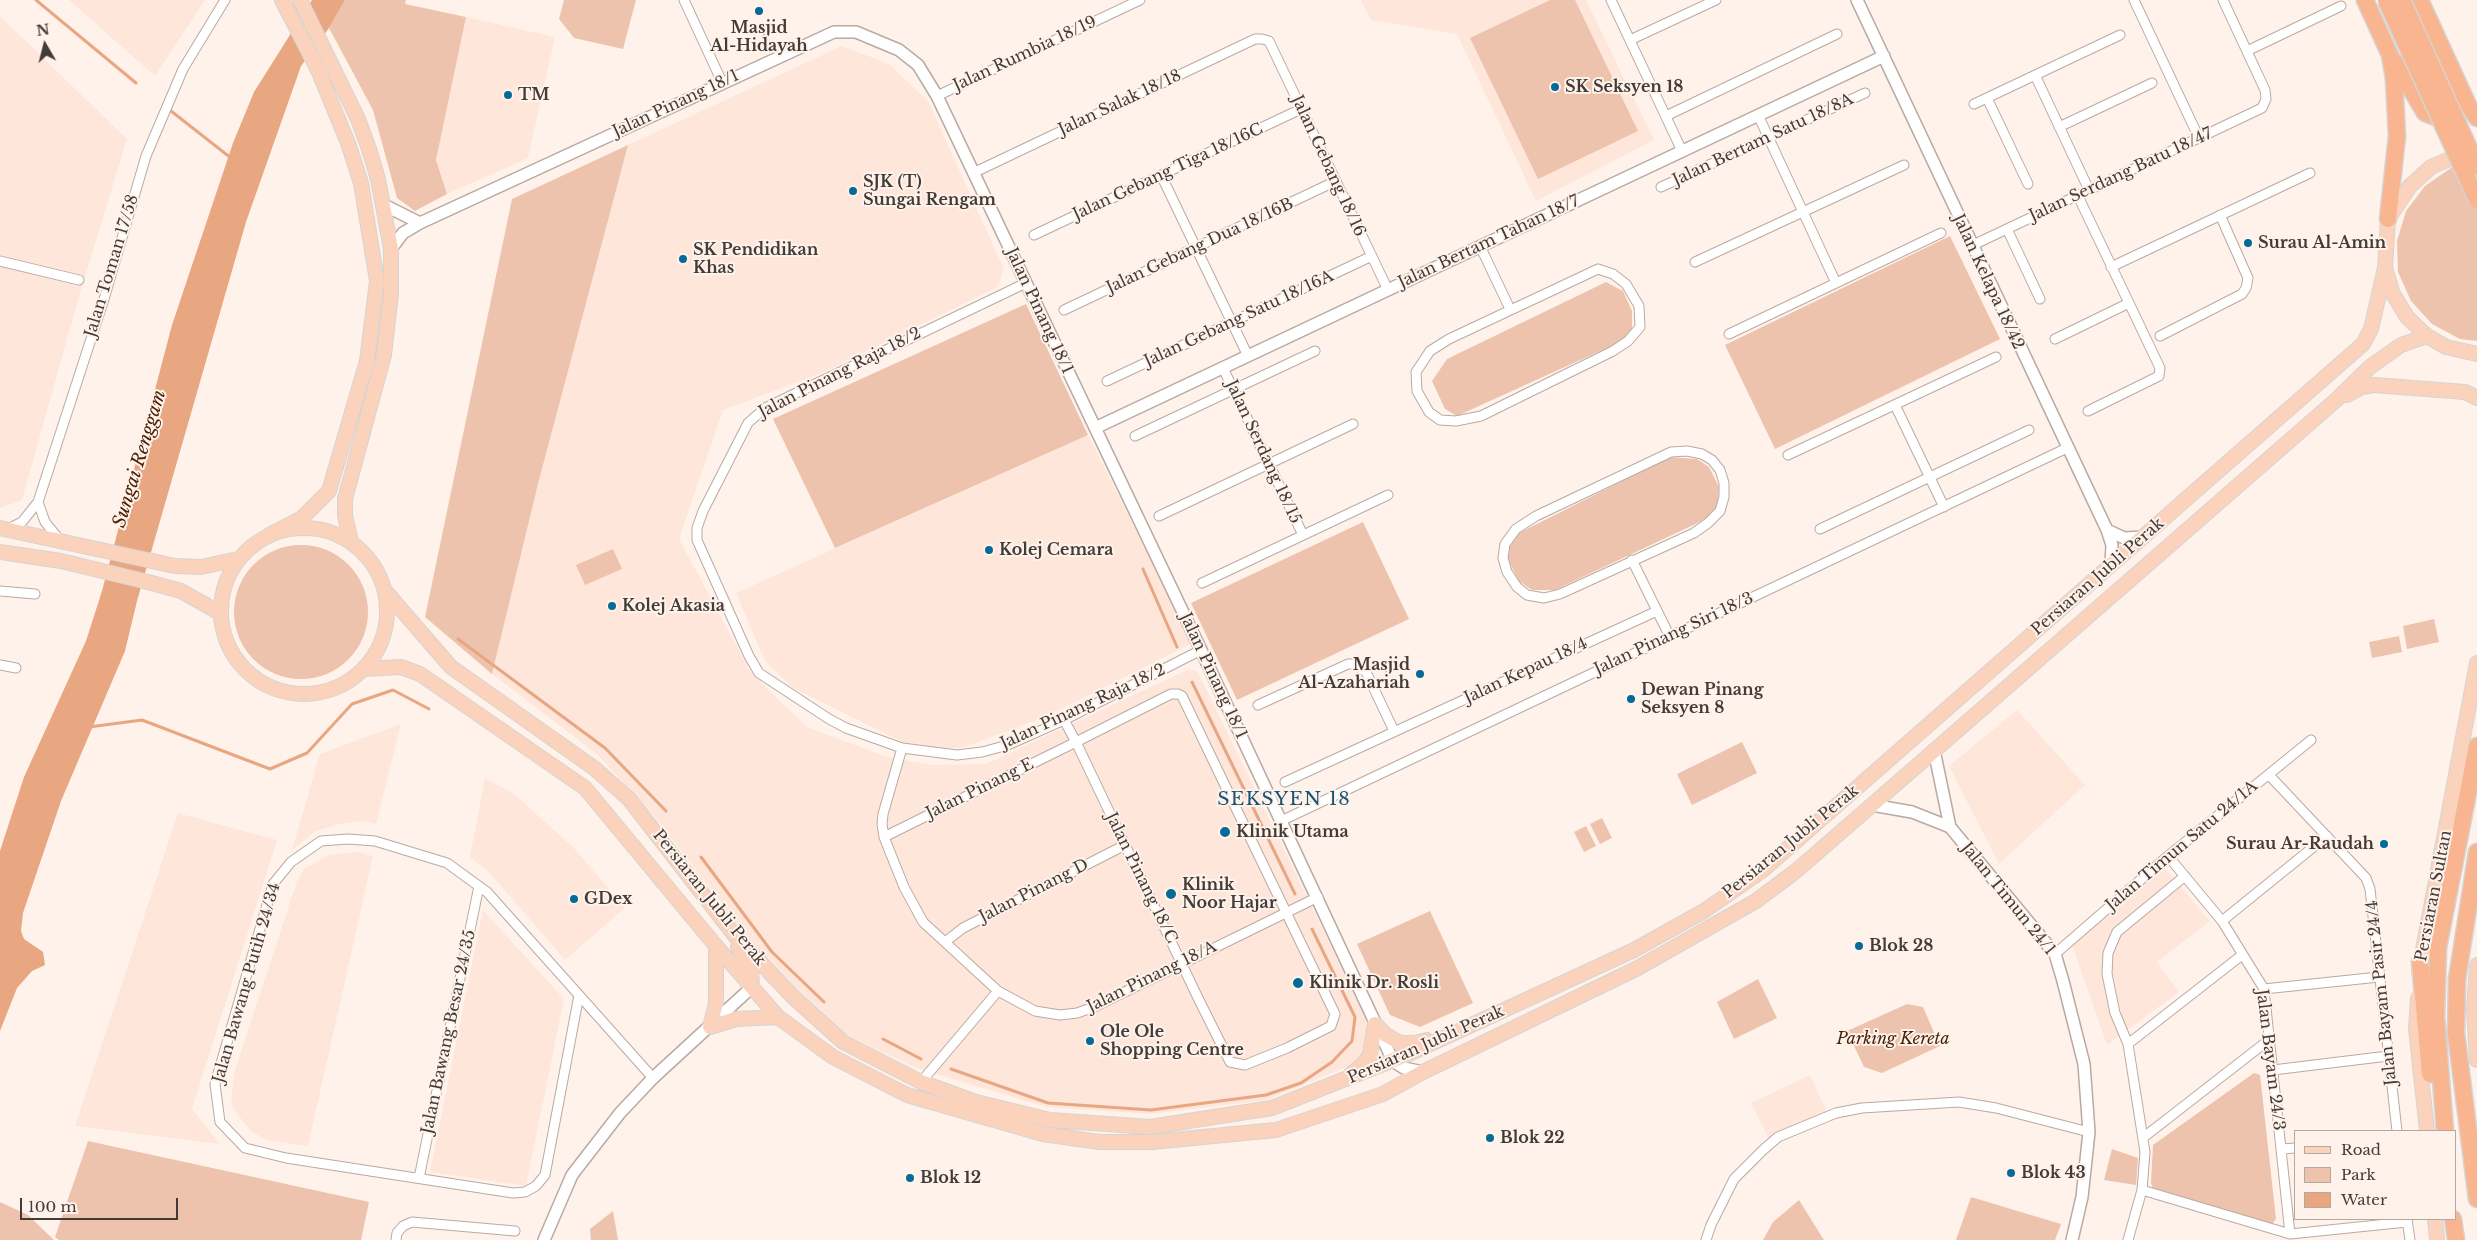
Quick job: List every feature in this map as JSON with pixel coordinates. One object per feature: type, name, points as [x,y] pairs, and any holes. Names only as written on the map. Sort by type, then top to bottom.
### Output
[{"type":"highway","points":[[2364,0],[2390,55],[2425,113],[2436,117],[2450,114],[2457,102],[2451,67]]},
{"type":"highway","points":[[2386,0],[2477,200]]},
{"type":"highway","points":[[2402,0],[2477,166]]},
{"type":"highway","points":[[2422,2],[2468,105],[2477,118]]},
{"type":"highway","points":[[2422,2],[2477,98]]},
{"type":"highway","points":[[2388,219],[2397,136],[2396,94],[2390,55]]},
{"type":"highway","points":[[2445,1130],[2436,1016],[2438,948],[2477,746]]},
{"type":"highway","points":[[2477,852],[2457,979],[2456,1032],[2477,1199]]},
{"type":"highway","points":[[2420,962],[2426,1033],[2438,1130]]},
{"type":"highway","points":[[2453,1220],[2456,1240]]},
{"type":"main road","points":[[269,535],[289,529],[310,528],[331,532],[350,541],[378,572],[386,592],[388,619],[380,646],[364,669],[342,686],[315,694],[287,693],[261,683],[239,664],[225,640],[220,613],[224,584],[238,559],[252,546],[269,535],[302,518],[329,492],[367,360],[377,281],[361,183],[348,143],[318,70],[282,0]]},
{"type":"main road","points":[[301,2],[369,149],[391,249],[391,293],[384,354],[345,499],[345,516],[350,541]]},
{"type":"main road","points":[[2477,152],[2457,156],[2431,167],[2410,186],[2388,219],[2385,268],[2393,294],[2407,317],[2427,336],[2446,347],[2472,354],[2477,364]]},
{"type":"main road","name":"Persiaran Jubli Perak","points":[[386,592],[451,667],[594,768],[629,799],[736,936],[793,997],[843,1042],[922,1082],[976,1102],[1050,1120],[1150,1126],[1272,1108],[1393,1061],[1634,950],[1704,911],[1735,890],[1812,828],[2363,344],[2371,329],[2385,268]]},
{"type":"main road","name":"Persiaran Jubli Perak","points":[[364,669],[402,667],[420,674],[585,788],[716,946],[778,1017],[832,1057],[908,1095],[1043,1134],[1099,1142],[1152,1142],[1276,1130],[1383,1094],[1423,1072],[1636,969],[1756,901],[1796,871],[2378,362],[2400,345],[2427,336]]},
{"type":"main road","points":[[2335,401],[2362,387],[2374,385],[2465,392],[2477,398]]},
{"type":"main road","points":[[4,528],[58,539],[150,562],[201,567],[238,559]]},
{"type":"main road","points":[[0,552],[61,561],[181,591],[220,613]]},
{"type":"main road","name":"Persiaran Sultan","points":[[2427,1130],[2416,1029],[2420,962],[2469,714],[2477,663]]},
{"type":"main road","points":[[736,936],[738,947],[751,969],[752,987]]},
{"type":"main road","points":[[710,1028],[716,1003],[716,946]]},
{"type":"main road","points":[[2477,965],[2474,1010],[2477,1060]]},
{"type":"main road","points":[[710,1028],[736,1019],[778,1017]]},
{"type":"main road","points":[[1375,1024],[1395,1041],[1405,1044],[1452,1034]]},
{"type":"main road","points":[[1331,1086],[1356,1070],[1370,1055],[1375,1024]]},
{"type":"main road","points":[[2435,1220],[2437,1240]]},
{"type":"street","name":"Jalan Toman 17/58","points":[[38,502],[104,299],[146,156],[183,69],[225,0]]},
{"type":"street","points":[[684,0],[722,82]]},
{"type":"street","name":"Jalan Rumbia 18/19","points":[[937,96],[1140,0]]},
{"type":"street","points":[[1611,0],[1682,151]]},
{"type":"street","points":[[1630,40],[1716,0]]},
{"type":"street","name":"Jalan Kelapa 18/42","points":[[1857,0],[1971,246],[2107,530],[2112,545],[2111,565]]},
{"type":"street","points":[[2134,0],[2199,138]]},
{"type":"street","points":[[2224,0],[2247,51],[2341,6]]},
{"type":"street","name":"Jalan Pinang 18/1","points":[[391,249],[403,232],[420,223],[813,40],[834,32],[856,32],[899,50],[918,65],[937,96],[1318,897],[1393,1061]]},
{"type":"street","points":[[1666,116],[1837,34]]},
{"type":"street","points":[[1974,104],[2120,35]]},
{"type":"street","name":"Jalan Salak 18/18","points":[[973,173],[1255,39],[1269,41]]},
{"type":"street","name":"Jalan Gebang 18/16","points":[[1269,41],[1388,290]]},
{"type":"street","name":"Jalan Serdang Batu 18/47","points":[[1971,246],[2262,108],[2266,99],[2265,90],[2247,51]]},
{"type":"street","name":"Jalan Bertam Tahan 18/7","points":[[1095,428],[1884,56]]},
{"type":"street","points":[[2035,75],[2089,190]]},
{"type":"street","points":[[2059,127],[2152,83]]},
{"type":"street","name":"Jalan Bertam Satu 18/8A","points":[[1661,187],[1865,93]]},
{"type":"street","points":[[1987,98],[2028,184]]},
{"type":"street","name":"Jalan Gebang Tiga 18/16C","points":[[1034,235],[1301,109]]},
{"type":"street","points":[[1758,115],[1836,283]]},
{"type":"street","points":[[1695,262],[1904,165]]},
{"type":"street","points":[[2111,267],[2310,173]]},
{"type":"street","points":[[1161,175],[1248,356]]},
{"type":"street","name":"Jalan Gebang Dua 18/16B","points":[[1064,310],[1336,182]]},
{"type":"street","points":[[2078,196],[2160,368],[2159,376],[2088,411]]},
{"type":"street","points":[[382,204],[420,223]]},
{"type":"street","points":[[2160,336],[2242,294],[2248,278],[2220,215]]},
{"type":"street","points":[[2006,229],[2040,299]]},
{"type":"street","points":[[1729,334],[1940,233]]},
{"type":"street","points":[[1480,246],[1510,309]]},
{"type":"street","name":"Jalan Gebang Satu 18/16A","points":[[1107,381],[1372,256]]},
{"type":"street","points":[[0,261],[79,280]]},
{"type":"street","points":[[1598,269],[1613,274],[1626,284],[1640,306],[1640,327],[1628,341],[1612,351],[1481,416],[1456,421],[1440,420],[1429,412],[1417,391],[1416,372],[1430,351],[1449,339],[1510,309],[1598,269]]},
{"type":"street","name":"Jalan Pinang Raja 18/2","points":[[1026,283],[765,408],[753,417],[703,511],[697,528],[698,540],[749,656],[759,673],[829,719],[902,748],[957,755],[982,752],[1008,745],[1064,720],[1201,650]]},
{"type":"street","points":[[2055,339],[2129,303]]},
{"type":"street","points":[[1135,436],[1314,351]]},
{"type":"street","points":[[1788,455],[1996,357]]},
{"type":"street","name":"Jalan Serdang 18/15","points":[[1223,368],[1303,535]]},
{"type":"street","points":[[1895,405],[1944,507]]},
{"type":"street","points":[[1159,516],[1353,424]]},
{"type":"street","points":[[1820,529],[2029,430]]},
{"type":"street","name":"Jalan Pinang Siri 18/3","points":[[1281,820],[2067,448]]},
{"type":"street","points":[[1671,452],[1702,454],[1712,460],[1720,470],[1724,483],[1724,496],[1720,511],[1694,533],[1632,560],[1560,594],[1544,598],[1527,595],[1517,587],[1507,572],[1502,558],[1505,544],[1516,529],[1531,519],[1671,452]]},
{"type":"street","points":[[1202,583],[1388,495]]},
{"type":"street","points":[[4,528],[22,522],[38,502]]},
{"type":"street","points":[[38,502],[45,522],[58,539]]},
{"type":"street","points":[[2107,530],[2124,538],[2144,537]]},
{"type":"street","points":[[1632,560],[1670,636]]},
{"type":"street","points":[[0,591],[35,594]]},
{"type":"street","name":"Jalan Kepau 18/4","points":[[1285,782],[1657,611]]},
{"type":"street","points":[[1258,705],[1348,664],[1355,664],[1366,672],[1394,732]]},
{"type":"street","points":[[0,665],[16,668]]},
{"type":"street","name":"Jalan Pinang E","points":[[884,837],[1172,694],[1182,696],[1286,912]]},
{"type":"street","name":"Jalan Pinang 18/C","points":[[1064,720],[1230,1062],[1245,1065],[1287,1048],[1331,1026],[1335,1014],[1286,912]]},
{"type":"street","name":"Jalan Timun Satu 24/1A","points":[[2055,954],[2168,856],[2310,740]]},
{"type":"street","name":"Jalan Pinang 18/A","points":[[902,748],[882,814],[884,837],[898,874],[923,922],[998,991],[1035,1011],[1060,1015],[1077,1013],[1094,1007],[1182,962],[1318,897]]},
{"type":"street","points":[[1934,750],[1950,827]]},
{"type":"street","name":"Jalan Bayam Pasir 24/4","points":[[2269,774],[2366,878],[2370,889],[2397,1130]]},
{"type":"street","points":[[1872,805],[1912,812],[1950,827]]},
{"type":"street","name":"Jalan Timun 24/1","points":[[1950,827],[2055,954],[2084,1064],[2089,1132],[2082,1197],[2072,1240]]},
{"type":"street","points":[[2222,922],[2327,836]]},
{"type":"street","name":"Jalan Bawang Putih 24/34","points":[[579,995],[545,1175],[536,1186],[526,1192],[513,1193],[286,1158],[245,1148],[220,1122],[215,1084],[274,884],[284,869],[300,854],[321,842],[348,839],[375,842],[447,863],[479,886],[579,995],[653,1078]]},
{"type":"street","name":"Jalan Pinang D","points":[[946,942],[963,928],[1125,845]]},
{"type":"street","name":"Jalan Bayam 24/3","points":[[2168,856],[2222,922],[2264,989],[2290,1234]]},
{"type":"street","points":[[2128,1240],[2142,1190],[2145,1152],[2128,1044],[2115,1013],[2107,974],[2108,954],[2117,932],[2185,876]]},
{"type":"street","name":"Jalan Bawang Besar 24/35","points":[[419,1178],[479,886]]},
{"type":"street","points":[[2128,1044],[2242,954]]},
{"type":"street","points":[[2264,989],[2379,977]]},
{"type":"street","points":[[544,1240],[572,1175],[620,1112],[653,1078],[710,1028],[752,987]]},
{"type":"street","points":[[922,1082],[998,991]]},
{"type":"street","points":[[2144,1138],[2270,1039]]},
{"type":"street","points":[[2273,1070],[2388,1056]]},
{"type":"street","points":[[1393,1061],[1404,1068],[1423,1072]]},
{"type":"street","points":[[1706,1240],[1710,1225],[1734,1179],[1763,1150],[1778,1137],[1836,1113],[1862,1108],[1959,1102],[1996,1108],[2089,1132]]},
{"type":"street","points":[[2282,1149],[2294,1148]]},
{"type":"street","points":[[2142,1190],[2290,1234],[2407,1221],[2410,1240]]},
{"type":"street","points":[[396,1240],[397,1233],[402,1226],[412,1222],[515,1231]]},
{"type":"shaded area","points":[[69,0],[205,0],[155,76]]},
{"type":"shaded area","name":"SK Seksyen 18","points":[[1361,0],[1586,0],[1654,140],[1536,201],[1457,34],[1371,20]]},
{"type":"shaded area","points":[[0,16],[127,139],[80,293],[22,500],[0,508]]},
{"type":"shaded area","points":[[466,17],[555,37],[528,158],[447,194],[436,160]]},
{"type":"shaded area","points":[[842,46],[889,64],[928,101],[1004,269],[998,287],[822,373],[723,410],[679,539],[751,673],[807,727],[887,757],[932,765],[986,764],[1189,669],[1198,672],[1366,1019],[1369,1036],[1364,1051],[1349,1066],[1266,1100],[1151,1114],[1046,1107],[916,1068],[842,1032],[797,992],[751,942],[664,828],[598,755],[492,674],[538,484],[628,145]]},
{"type":"shaded area","name":"Kolej Cemara","points":[[1088,435],[1192,643],[1050,715],[962,748],[913,747],[793,688],[765,661],[736,593]]},
{"type":"shaded area","points":[[2017,710],[2085,785],[1999,864],[1949,766]]},
{"type":"shaded area","points":[[401,724],[376,824],[362,821],[339,824],[316,831],[292,850],[320,754]]},
{"type":"shaded area","points":[[485,778],[514,794],[574,848],[625,908],[565,960],[489,872],[470,857]]},
{"type":"shaded area","points":[[178,813],[277,840],[192,1109],[220,1144],[75,1126]]},
{"type":"shaded area","points":[[356,852],[373,856],[308,1146],[266,1140],[251,1131],[233,1109],[231,1098],[235,1070],[297,881],[304,869],[329,855]]},
{"type":"shaded area","points":[[2164,867],[2210,921],[2157,962],[2179,992],[2107,1045],[2072,945]]},
{"type":"shaded area","points":[[483,910],[564,999],[526,1186],[430,1172]]},
{"type":"shaded area","points":[[1810,1075],[1827,1112],[1769,1139],[1751,1103]]},
{"type":"green space","points":[[345,0],[406,0],[405,4],[466,17],[436,160],[447,194],[415,211],[397,198],[373,110],[329,28]]},
{"type":"green space","points":[[564,0],[636,0],[623,49],[574,38],[559,19]]},
{"type":"green space","name":"SK Seksyen 18","points":[[1550,0],[1575,0],[1638,131],[1538,179],[1470,38]]},
{"type":"green space","points":[[628,145],[538,484],[492,674],[425,617],[512,199]]},
{"type":"green space","points":[[2477,162],[2477,341],[2460,339],[2432,324],[2411,301],[2398,272],[2397,241],[2406,211],[2425,186],[2451,168]]},
{"type":"green space","points":[[1950,236],[2000,339],[1775,449],[1725,345]]},
{"type":"green space","points":[[1606,282],[1623,291],[1632,311],[1632,329],[1622,341],[1457,416],[1445,409],[1432,381],[1447,359]]},
{"type":"green space","points":[[1026,304],[1088,435],[835,548],[773,419]]},
{"type":"green space","points":[[1670,457],[1697,459],[1709,467],[1719,487],[1717,508],[1706,519],[1555,590],[1532,590],[1519,581],[1507,558],[1510,546],[1519,533]]},
{"type":"green space","points":[[1363,522],[1409,619],[1237,700],[1191,603]]},
{"type":"green space","points":[[301,545],[326,551],[348,565],[362,587],[368,612],[362,637],[348,659],[326,673],[301,679],[276,673],[254,659],[240,637],[234,612],[240,587],[254,565],[276,551]]},
{"type":"green space","points":[[613,549],[622,569],[585,585],[576,565]]},
{"type":"green space","points":[[2434,619],[2439,642],[2407,649],[2403,626]]},
{"type":"green space","points":[[2399,636],[2402,652],[2372,658],[2369,642]]},
{"type":"green space","points":[[1742,742],[1757,773],[1692,805],[1677,774]]},
{"type":"green space","points":[[1602,818],[1612,838],[1600,844],[1590,824]]},
{"type":"green space","points":[[1586,826],[1596,846],[1584,852],[1574,832]]},
{"type":"green space","points":[[1430,911],[1473,1003],[1420,1027],[1390,1015],[1357,944]]},
{"type":"green space","points":[[1758,979],[1777,1018],[1734,1039],[1717,1002]]},
{"type":"green space","name":"Parking Kereta","points":[[1907,1004],[1923,1007],[1940,1046],[1882,1073],[1864,1067],[1847,1031]]},
{"type":"green space","points":[[2254,1073],[2260,1075],[2276,1219],[2272,1224],[2266,1225],[2153,1189],[2151,1183],[2153,1145]]},
{"type":"green space","points":[[88,1141],[369,1202],[361,1240],[59,1240],[55,1237]]},
{"type":"green space","points":[[2112,1149],[2138,1158],[2136,1185],[2104,1180]]},
{"type":"green space","points":[[1971,1197],[2061,1224],[2055,1240],[1956,1240]]},
{"type":"green space","points":[[1799,1200],[1824,1240],[1763,1240],[1773,1222]]},
{"type":"green space","points":[[0,1202],[28,1215],[54,1240],[0,1240]]},
{"type":"green space","points":[[613,1211],[618,1240],[591,1240],[590,1229]]},
{"type":"water","name":"Sungai Renggam","points":[[312,0],[345,0],[329,28],[301,66],[246,222],[137,601],[125,651],[61,801],[23,913],[21,931],[24,939],[43,952],[45,965],[32,971],[17,988],[0,1031],[0,851],[24,777],[86,641],[102,591],[172,325],[233,143],[254,92]]},
{"type":"waterway","points":[[36,0],[136,83]]},
{"type":"waterway","points":[[171,111],[231,158]]},
{"type":"waterway","points":[[1143,569],[1177,647]]},
{"type":"waterway","points":[[458,639],[605,748],[666,811]]},
{"type":"waterway","points":[[1192,682],[1295,894]]},
{"type":"waterway","points":[[89,727],[142,720],[270,769],[307,753],[352,704],[393,690],[429,709]]},
{"type":"waterway","points":[[701,857],[772,952],[824,1002]]},
{"type":"waterway","points":[[951,1069],[1048,1103],[1151,1110],[1266,1095],[1301,1083],[1332,1062],[1352,1041],[1355,1017],[1312,929]]},
{"type":"waterway","points":[[883,1039],[921,1059]]},
{"type":"place","name":"Masjid Al-Hidayah","points":[[759,11]]},
{"type":"place","name":"SK Seksyen 18","points":[[1555,87]]},
{"type":"place","name":"TM","points":[[508,95]]},
{"type":"place","name":"SJK (T) Sungai Rengam","points":[[853,191]]},
{"type":"place","name":"Surau Al-Amin","points":[[2248,243]]},
{"type":"place","name":"SK Pendidikan Khas","points":[[683,259]]},
{"type":"place","name":"Kolej Cemara","points":[[989,550]]},
{"type":"place","name":"Kolej Akasia","points":[[612,606]]},
{"type":"place","name":"Masjid Al-Azahariah","points":[[1420,674]]},
{"type":"place","name":"Dewan Pinang Seksyen 8","points":[[1631,699]]},
{"type":"place","name":"Klinik Utama","points":[[1225,832]]},
{"type":"place","name":"Surau Ar-Raudah","points":[[2384,844]]},
{"type":"place","name":"Klinik Noor Hajar","points":[[1171,894]]},
{"type":"place","name":"GDex","points":[[574,899]]},
{"type":"place","name":"Blok 28","points":[[1859,946]]},
{"type":"place","name":"Klinik Dr. Rosli","points":[[1298,983]]},
{"type":"place","name":"Ole Ole Shopping Centre","points":[[1090,1041]]},
{"type":"place","name":"Blok 22","points":[[1490,1138]]},
{"type":"place","name":"Blok 43","points":[[2011,1173]]},
{"type":"place","name":"Blok 12","points":[[910,1178]]},
{"type":"district","name":"SEKSYEN 18","points":[[1284,800]]}]
